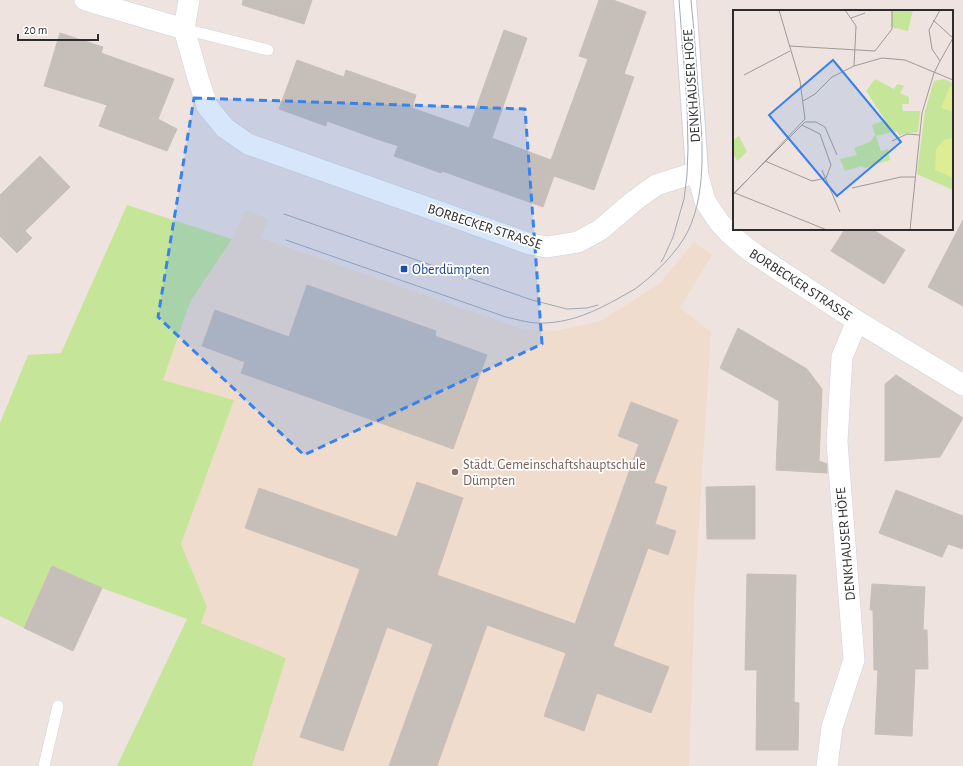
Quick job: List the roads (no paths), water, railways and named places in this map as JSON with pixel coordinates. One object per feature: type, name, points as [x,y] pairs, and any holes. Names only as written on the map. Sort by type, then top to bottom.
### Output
[{"type":"street","points":[[85,0],[184,29],[189,0]]},
{"type":"street","name":"DENKHAUSER HÖFE","points":[[685,0],[697,172]]},
{"type":"street","name":"BORBECKER STRASSE","points":[[184,29],[198,78],[208,106],[225,128],[248,144],[530,244],[547,247],[578,242],[600,230],[634,201],[656,185],[697,172],[704,201],[729,233],[756,255],[857,321],[963,385]]},
{"type":"street","name":"DENKHAUSER HÖFE","points":[[828,766],[832,727],[854,660],[837,442],[842,357],[857,321]]},
{"type":"lane","points":[[184,29],[268,50]]},
{"type":"lane","points":[[44,766],[58,706]]},
{"type":"tram line","points":[[661,262],[673,237],[684,199],[687,175],[687,103],[679,0]]},
{"type":"tram line","points":[[286,240],[506,317],[530,322],[555,322],[584,315],[635,289],[672,255],[684,239],[699,198],[702,142],[691,0]]},
{"type":"tram line","points":[[284,214],[532,300],[567,309],[587,308],[598,305]]},
{"type":"place","name":"Oberdümpten","points":[[404,269]]},
{"type":"place","name":"Städt. Gemeinschaftshauptschule Dümpten","points":[[455,472]]}]
